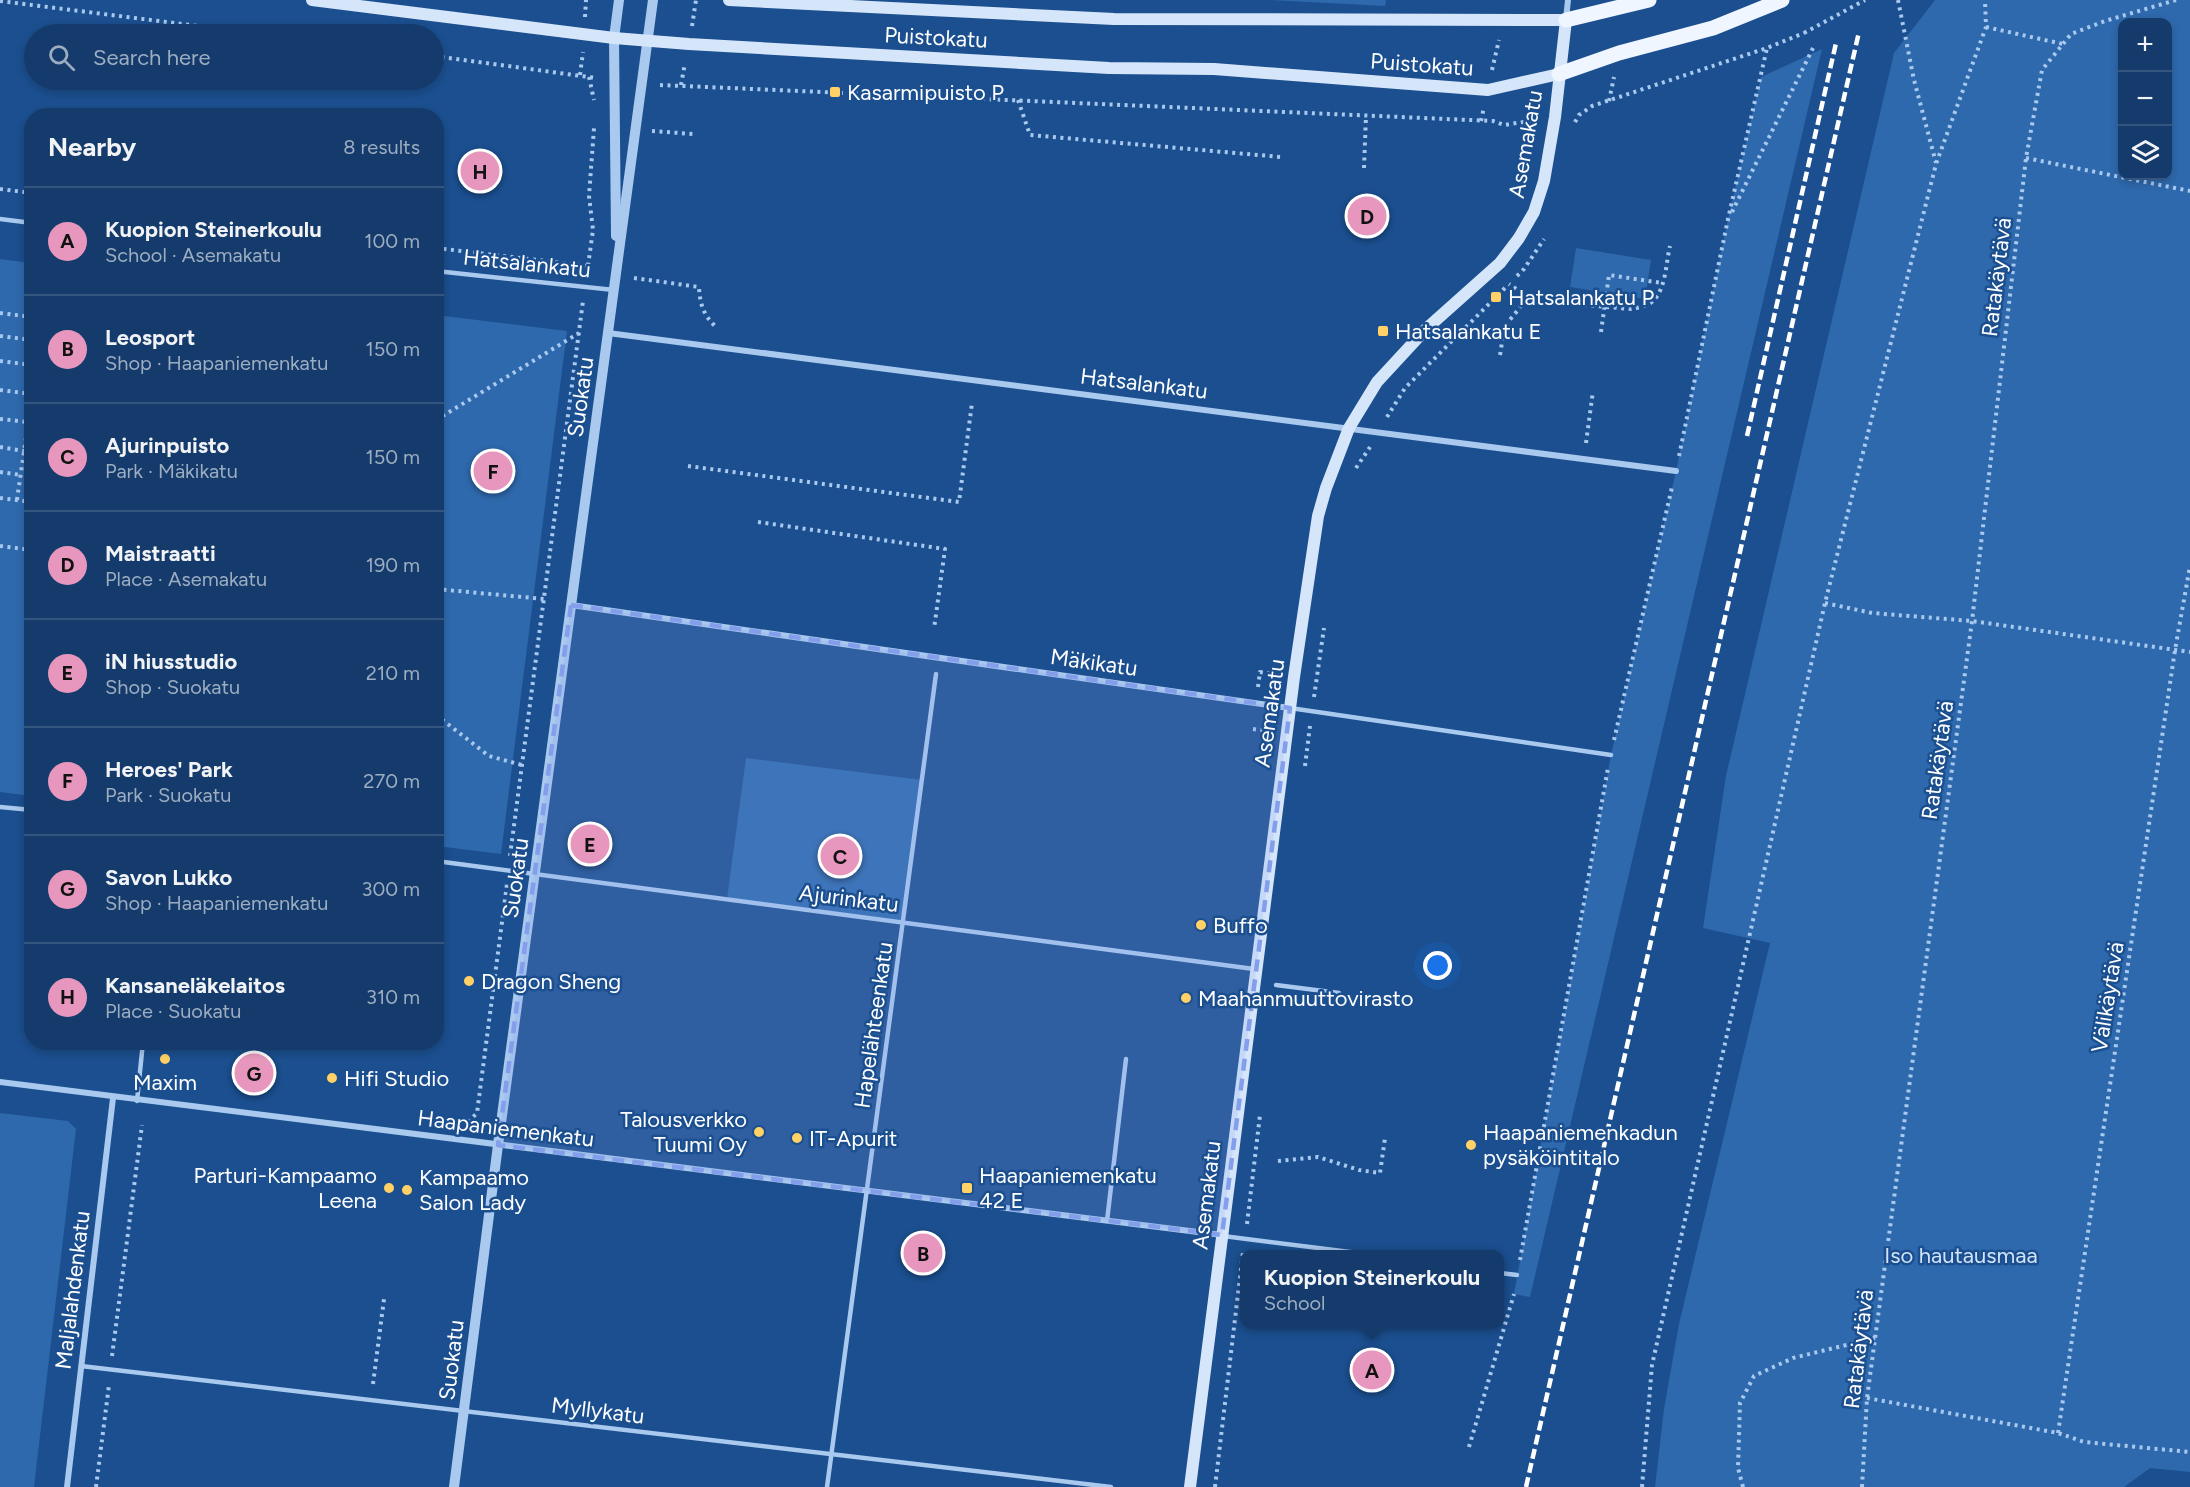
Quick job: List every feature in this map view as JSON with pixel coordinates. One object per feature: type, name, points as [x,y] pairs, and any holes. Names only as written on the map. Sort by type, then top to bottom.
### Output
[{"type":"main road","name":"Puistokatu","points":[[312,0],[648,41],[1108,68],[1214,69],[1488,90],[1559,74]]},
{"type":"main road","name":"Puistokatu","points":[[729,0],[1114,19],[1566,20]]},
{"type":"main road","points":[[1566,20],[1648,0]]},
{"type":"main road","points":[[1559,74],[1619,53],[1713,28],[1782,0]]},
{"type":"main road","name":"Asemakatu","points":[[1190,1487],[1290,708],[1318,516],[1349,428],[1377,382],[1425,329],[1500,263],[1519,238],[1534,212],[1544,181],[1555,117],[1566,20]]},
{"type":"street","name":"Suokatu","points":[[617,275],[614,38],[619,0]]},
{"type":"street","name":"Suokatu","points":[[454,1487],[653,0]]},
{"type":"street","points":[[1566,20],[1568,0]]},
{"type":"street","name":"Hatsalankatu","points":[[608,333],[1676,471]]},
{"type":"street","name":"Mäkikatu","points":[[571,605],[1290,708]]},
{"type":"street","name":"Haapaniemenkatu","points":[[0,1082],[113,1098],[1222,1235]]},
{"type":"street","name":"Maljalahdenkatu","points":[[67,1487],[113,1098]]},
{"type":"lane","points":[[0,219],[24,222]]},
{"type":"lane","name":"Hatsalankatu","points":[[444,272],[614,290]]},
{"type":"lane","name":"Hapelähteenkatu","points":[[827,1487],[936,674]]},
{"type":"lane","name":"Mäkikatu","points":[[1290,708],[1611,755]]},
{"type":"lane","points":[[0,807],[24,809]]},
{"type":"lane","name":"Ajurinkatu","points":[[444,862],[1257,969]]},
{"type":"lane","points":[[1276,985],[1339,993]]},
{"type":"lane","points":[[137,1101],[142,1050]]},
{"type":"lane","points":[[1107,1221],[1126,1059]]},
{"type":"lane","name":"Haapaniemenkatu","points":[[1222,1235],[1336,1250]]},
{"type":"lane","points":[[1504,1273],[1517,1275]]},
{"type":"lane","name":"Myllykatu","points":[[81,1366],[1111,1487]]},
{"type":"path","points":[[642,83],[1481,121],[1504,125],[1579,115],[1592,106],[1767,48],[1804,33],[1865,0]]},
{"type":"path","points":[[1898,0],[1914,80],[1936,164]]},
{"type":"path","points":[[1642,1487],[1652,1365],[1825,603],[1936,164],[1986,27],[1985,0]]},
{"type":"path","name":"Ratakäytävä","points":[[1862,1487],[1867,1398],[1972,621],[2026,158],[2042,69],[2071,34],[2105,21],[2176,0]]},
{"type":"path","points":[[0,1],[183,24]]},
{"type":"path","points":[[1481,121],[1503,20]]},
{"type":"path","points":[[1986,27],[2063,44]]},
{"type":"path","points":[[1517,1275],[1611,755],[1676,471],[1728,219],[1767,48]]},
{"type":"path","points":[[1728,219],[1813,48]]},
{"type":"path","points":[[444,57],[614,80]]},
{"type":"path","points":[[589,77],[596,106]]},
{"type":"path","points":[[1018,100],[1030,135],[1281,157]]},
{"type":"path","points":[[1574,126],[1579,115]]},
{"type":"path","points":[[1364,168],[1366,116]]},
{"type":"path","points":[[468,1122],[477,1113],[593,231],[589,196],[595,117]]},
{"type":"path","points":[[651,130],[693,134]]},
{"type":"path","points":[[2026,158],[2190,191]]},
{"type":"path","points":[[0,189],[24,192]]},
{"type":"path","points":[[1384,421],[1405,388],[1524,269],[1549,230]]},
{"type":"path","points":[[1524,300],[1631,309],[1641,307],[1653,301],[1662,283],[1670,246]]},
{"type":"path","points":[[444,249],[588,266]]},
{"type":"path","points":[[1601,332],[1609,275],[1662,283]]},
{"type":"path","points":[[633,278],[699,287],[706,318],[716,326]]},
{"type":"path","points":[[1500,355],[1505,328],[1524,300],[1519,289],[1509,284]]},
{"type":"path","points":[[0,313],[24,316]]},
{"type":"path","points":[[444,415],[579,332]]},
{"type":"path","points":[[0,336],[24,339]]},
{"type":"path","points":[[0,361],[24,364]]},
{"type":"path","points":[[0,390],[24,394]]},
{"type":"path","points":[[1584,459],[1593,391]]},
{"type":"path","points":[[688,466],[959,502],[972,403]]},
{"type":"path","points":[[0,419],[24,422]]},
{"type":"path","points":[[0,447],[24,451],[17,500]]},
{"type":"path","points":[[0,472],[21,475]]},
{"type":"path","points":[[0,498],[24,501]]},
{"type":"path","points":[[759,522],[945,549],[934,628]]},
{"type":"path","points":[[0,546],[24,549]]},
{"type":"path","name":"Välikäytävä","points":[[2058,1433],[2175,650],[2190,566]]},
{"type":"path","points":[[444,591],[544,599]]},
{"type":"path","points":[[1825,603],[1872,613],[1972,621],[2190,652]]},
{"type":"path","points":[[444,721],[489,756],[522,765]]},
{"type":"path","points":[[96,1487],[142,1125]]},
{"type":"path","points":[[1278,1161],[1318,1157],[1359,1170],[1380,1173],[1386,1138]]},
{"type":"path","points":[[1469,1447],[1514,1294]]},
{"type":"path","points":[[371,1400],[384,1299]]},
{"type":"path","points":[[1743,1487],[1738,1468],[1740,1403],[1754,1376],[1793,1358],[1875,1338]]},
{"type":"path","points":[[1867,1398],[2058,1433],[2084,1442],[2190,1452]]},
{"type":"highlighted area","points":[[571,605],[1290,708],[1222,1235],[498,1145]]},
{"type":"green space","points":[[1268,0],[1386,0],[1385,6]]},
{"type":"green space","name":"Iso hautausmaa","points":[[1935,0],[2190,0],[2190,1472],[2150,1468],[2124,1487],[1655,1487],[1664,1409],[1679,1324],[1770,943],[1703,928],[1726,776],[1894,53]]},
{"type":"green space","points":[[1822,49],[1530,1297],[1514,1294],[1611,755],[1676,471],[1728,219],[1761,77]]},
{"type":"green space","points":[[1576,248],[1651,260],[1645,299],[1570,287]]},
{"type":"green space","points":[[0,259],[24,262],[24,795],[0,792]]},
{"type":"green space","points":[[444,316],[567,331],[501,854],[444,847]]},
{"type":"green space","points":[[746,758],[922,780],[903,921],[727,899]]},
{"type":"green space","points":[[0,1113],[68,1121],[76,1129],[34,1487],[0,1487]]},
{"type":"railway","points":[[1526,1487],[1859,32]]},
{"type":"railway","points":[[1747,436],[1836,43]]},
{"type":"place","name":"Kasarmipuisto P","points":[[835,92]]},
{"type":"place","name":"Kansaneläkelaitos","points":[[480,171]]},
{"type":"place","name":"Maistraatti","points":[[1367,216]]},
{"type":"place","name":"Hatsalankatu P","points":[[1496,297]]},
{"type":"place","name":"Hatsalankatu E","points":[[1383,331]]},
{"type":"place","name":"Heroes' Park","points":[[493,471]]},
{"type":"place","name":"iN hiusstudio","points":[[590,844]]},
{"type":"place","name":"Ajurinpuisto","points":[[840,856]]},
{"type":"place","name":"Buffo","points":[[1201,925]]},
{"type":"place","name":"Dragon Sheng","points":[[469,981]]},
{"type":"place","name":"Maahanmuuttovirasto","points":[[1186,998]]},
{"type":"place","name":"Maxim","points":[[165,1059]]},
{"type":"place","name":"Savon Lukko","points":[[254,1073]]},
{"type":"place","name":"Hifi Studio","points":[[332,1078]]},
{"type":"place","name":"Talousverkko Tuumi Oy","points":[[759,1132]]},
{"type":"place","name":"IT-Apurit","points":[[797,1138]]},
{"type":"place","name":"Haapaniemenkadun pysäköintitalo","points":[[1471,1145]]},
{"type":"place","name":"Parturi-Kampaamo Leena","points":[[389,1188]]},
{"type":"place","name":"Haapaniemenkatu 42 E","points":[[967,1188]]},
{"type":"place","name":"Kampaamo Salon Lady","points":[[407,1190]]},
{"type":"place","name":"Leosport","points":[[923,1253]]},
{"type":"place","name":"Kuopion Steinerkoulu","points":[[1372,1370]]}]
